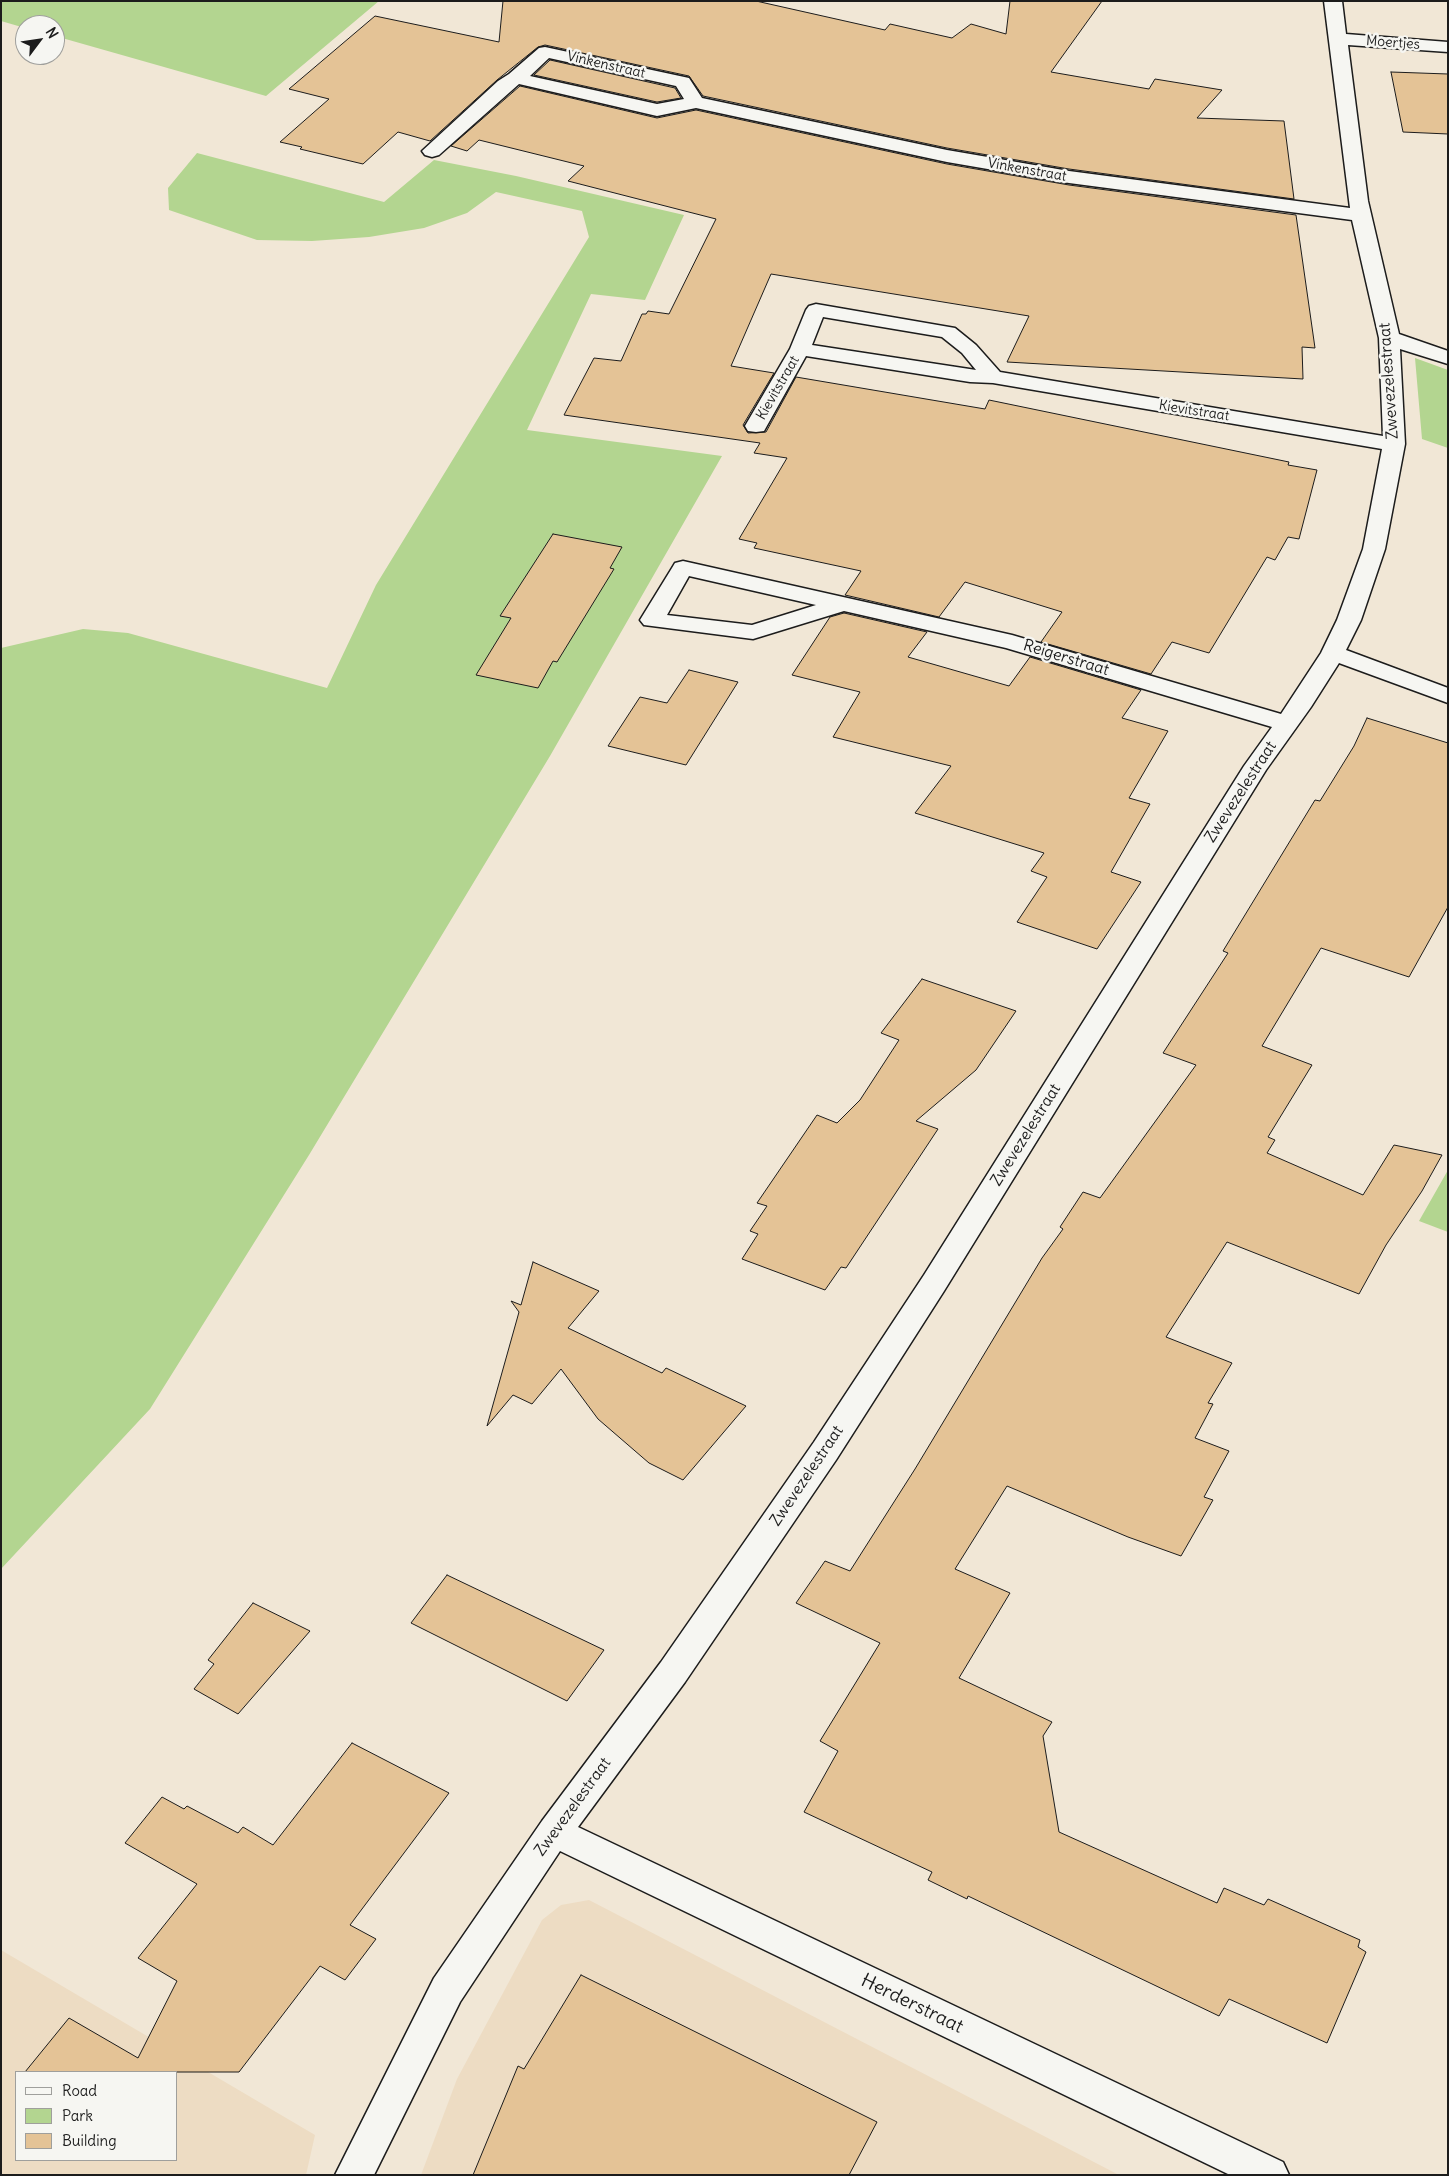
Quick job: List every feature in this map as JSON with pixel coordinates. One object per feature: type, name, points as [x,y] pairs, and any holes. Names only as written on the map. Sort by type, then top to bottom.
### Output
[{"type":"street","name":"Zwevezelestraat","points":[[354,2175],[447,1990],[554,1832],[673,1672],[825,1451],[934,1282],[1256,766],[1287,724],[1333,654],[1349,620],[1374,549],[1394,444],[1389,338],[1358,201],[1333,1]]},
{"type":"street","name":"Moertjes","points":[[1338,39],[1448,47]]},
{"type":"street","name":"Vinkenstraat","points":[[432,151],[505,85],[516,78],[545,52],[682,82],[696,102]]},
{"type":"street","name":"Vinkenstraat","points":[[516,78],[657,110],[696,102],[947,156],[1070,177],[1362,215]]},
{"type":"street","name":"Kievitstraat","points":[[756,426],[800,349],[816,310],[948,332],[969,349],[992,377]]},
{"type":"street","points":[[1389,338],[1448,358]]},
{"type":"street","name":"Kievitstraat","points":[[800,349],[970,376],[992,377],[1394,444]]},
{"type":"street","name":"Reigerstraat","points":[[843,604],[753,632],[652,620],[683,568],[1012,642],[1287,724]]},
{"type":"street","points":[[1333,654],[1448,696]]},
{"type":"street","name":"Herderstraat","points":[[554,1832],[1270,2175]]},
{"type":"shaded area","points":[[589,1900],[1119,2175],[421,2175],[457,2079],[542,1920],[561,1905]]},
{"type":"shaded area","points":[[1,1950],[315,2135],[306,2175],[1,2175]]},
{"type":"green space","points":[[1,1],[379,1],[266,96],[65,39],[65,15],[15,15],[15,25],[1,21]]},
{"type":"green space","points":[[197,153],[384,202],[434,160],[516,176],[684,215],[645,300],[591,294],[527,430],[722,456],[550,756],[309,1155],[150,1409],[1,1569],[1,648],[83,629],[128,633],[327,688],[376,585],[589,237],[582,211],[496,192],[467,213],[424,228],[369,237],[312,241],[257,240],[169,210],[168,188]]},
{"type":"green space","points":[[1415,358],[1448,370],[1448,448],[1422,439]]},
{"type":"green space","points":[[1448,1170],[1448,1232],[1419,1221]]},
{"type":"building","points":[[503,1],[756,1],[885,30],[890,24],[952,38],[971,24],[1006,34],[1010,1],[1102,1],[1051,72],[1149,89],[1155,79],[1222,90],[1197,118],[1284,121],[1294,199],[1069,169],[947,148],[703,96],[689,76],[545,45],[538,47],[497,80],[430,141],[398,132],[363,164],[300,149],[302,147],[280,142],[329,99],[289,89],[375,16],[499,42]]},
{"type":"building","points":[[550,60],[675,88],[681,98],[657,102],[534,75]]},
{"type":"building","points":[[1391,72],[1448,74],[1448,134],[1403,132]]},
{"type":"building","points":[[520,86],[657,118],[696,110],[947,164],[1069,185],[1296,215],[1315,348],[1302,347],[1303,379],[1007,362],[1029,316],[771,274],[731,366],[774,373],[743,425],[748,433],[766,432],[796,377],[985,409],[989,400],[1289,462],[1288,465],[1317,470],[1299,539],[1288,537],[1275,560],[1267,557],[1209,653],[1172,642],[1151,674],[1041,642],[1062,612],[965,582],[939,617],[845,595],[861,571],[754,548],[757,543],[739,539],[787,458],[754,453],[760,443],[564,415],[594,358],[621,361],[642,314],[646,314],[648,311],[669,314],[716,219],[568,181],[584,166],[479,140],[467,151],[451,146]]},
{"type":"building","points":[[553,534],[622,547],[610,568],[614,569],[557,662],[553,661],[538,688],[476,675],[511,618],[500,616]]},
{"type":"building","points":[[844,613],[927,632],[908,657],[1009,686],[1030,657],[1141,690],[1122,718],[1168,731],[1129,798],[1150,804],[1111,872],[1141,882],[1097,949],[1017,922],[1047,877],[1031,871],[1044,853],[915,813],[951,766],[833,737],[860,692],[792,675],[830,617]]},
{"type":"building","points":[[689,670],[738,682],[686,765],[608,746],[640,697],[667,703]]},
{"type":"building","points":[[1367,718],[1448,743],[1448,907],[1409,977],[1321,948],[1262,1046],[1312,1065],[1268,1137],[1275,1140],[1267,1153],[1363,1195],[1394,1145],[1442,1155],[1422,1191],[1386,1245],[1359,1294],[1227,1242],[1166,1337],[1232,1363],[1208,1403],[1213,1404],[1195,1438],[1229,1451],[1204,1497],[1213,1500],[1181,1556],[1128,1537],[1007,1486],[955,1569],[1010,1593],[959,1678],[1052,1722],[1043,1736],[1059,1832],[1217,1903],[1224,1888],[1264,1905],[1268,1899],[1360,1940],[1358,1947],[1366,1952],[1327,2043],[1229,1999],[1219,2016],[968,1896],[967,1899],[928,1880],[932,1872],[804,1812],[838,1751],[820,1741],[880,1643],[796,1603],[825,1561],[850,1571],[915,1469],[1042,1258],[1063,1229],[1060,1227],[1083,1192],[1100,1198],[1196,1065],[1163,1053],[1228,953],[1223,951],[1315,800],[1320,801],[1354,746]]},
{"type":"building","points":[[922,979],[1016,1011],[976,1070],[916,1121],[938,1129],[846,1268],[841,1267],[825,1290],[742,1259],[758,1234],[750,1231],[767,1206],[757,1203],[817,1115],[837,1123],[860,1100],[899,1040],[881,1033]]},
{"type":"building","points":[[533,1262],[599,1291],[568,1328],[662,1373],[666,1368],[746,1406],[683,1480],[649,1463],[598,1419],[561,1369],[532,1404],[513,1395],[487,1426],[519,1312],[511,1301],[521,1305]]},
{"type":"building","points":[[447,1575],[604,1650],[567,1701],[411,1623]]},
{"type":"building","points":[[253,1603],[310,1631],[238,1714],[194,1689],[214,1664],[208,1660]]},
{"type":"building","points":[[352,1743],[449,1793],[350,1925],[376,1939],[345,1980],[320,1966],[239,2072],[26,2071],[69,2018],[138,2058],[177,1981],[138,1958],[197,1884],[125,1843],[162,1797],[184,1809],[187,1806],[238,1833],[243,1827],[273,1845]]},
{"type":"building","points":[[581,1975],[877,2122],[849,2175],[473,2175],[518,2066],[524,2069]]}]
